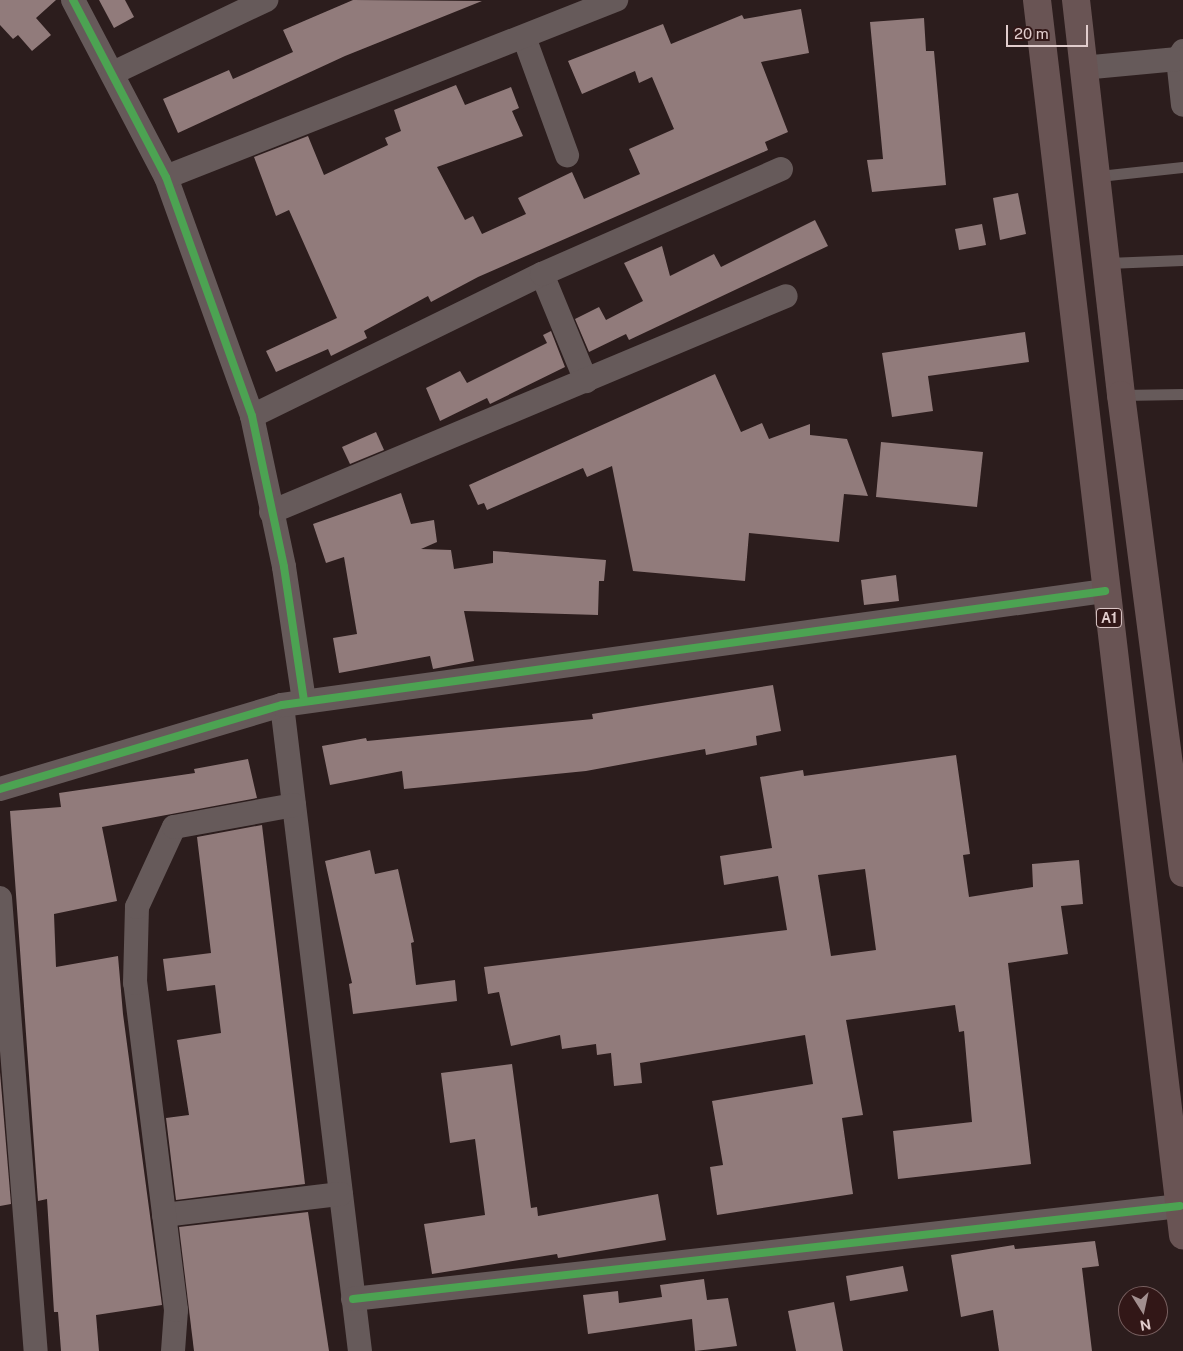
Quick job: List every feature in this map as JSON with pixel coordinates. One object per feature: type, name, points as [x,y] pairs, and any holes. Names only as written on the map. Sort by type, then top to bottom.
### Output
[{"type":"highway","name":"A1","points":[[1037,0],[1105,591],[1183,1235]]},
{"type":"highway","points":[[1076,0],[1082,68],[1098,176],[1121,396],[1178,776],[1183,873]]},
{"type":"street","points":[[73,0],[113,72],[166,177],[252,416],[284,567],[293,703],[294,805],[360,1351]]},
{"type":"street","points":[[113,72],[266,0]]},
{"type":"street","points":[[166,177],[616,0]]},
{"type":"street","points":[[524,37],[568,155]]},
{"type":"street","points":[[1082,68],[1181,55],[1183,105]]},
{"type":"street","points":[[252,416],[542,274],[781,169]]},
{"type":"street","points":[[542,274],[586,381]]},
{"type":"street","points":[[271,512],[786,296]]},
{"type":"street","points":[[0,789],[293,703],[1105,591]]},
{"type":"street","points":[[173,1351],[176,1310],[135,984],[137,907],[174,827],[294,805]]},
{"type":"street","points":[[0,898],[36,1351]]},
{"type":"street","points":[[164,1215],[341,1194]]},
{"type":"street","points":[[354,1299],[1180,1206]]},
{"type":"lane","points":[[1098,176],[1183,167]]},
{"type":"lane","points":[[1107,263],[1183,260]]},
{"type":"lane","points":[[1121,396],[1183,394]]},
{"type":"building","points":[[0,0],[56,0],[36,18],[51,35],[32,51],[18,35],[13,39],[0,25]]},
{"type":"building","points":[[99,0],[125,0],[134,17],[114,28]]},
{"type":"building","points":[[353,0],[482,1],[345,56],[178,133],[163,99],[229,70],[233,79],[293,52],[283,30]]},
{"type":"building","points":[[801,9],[809,53],[761,62],[788,132],[765,142],[768,150],[478,277],[431,302],[428,296],[364,331],[367,338],[331,356],[328,349],[276,372],[266,351],[337,318],[289,210],[276,216],[254,157],[308,136],[324,175],[388,145],[385,138],[401,131],[394,110],[456,85],[465,105],[511,87],[519,108],[512,111],[523,136],[437,167],[465,220],[473,216],[482,234],[526,214],[518,198],[572,172],[584,199],[640,174],[629,149],[674,129],[652,77],[639,83],[635,71],[582,94],[568,61],[663,24],[671,44],[742,15],[744,19]]},
{"type":"building","points":[[924,18],[926,51],[934,51],[946,185],[872,192],[867,160],[883,159],[870,22]]},
{"type":"building","points":[[1018,193],[1026,234],[1000,240],[993,198]]},
{"type":"building","points":[[815,220],[828,246],[629,340],[626,334],[589,352],[575,319],[599,307],[606,320],[643,301],[624,263],[662,246],[670,276],[714,254],[721,267]]},
{"type":"building","points":[[982,224],[986,245],[959,250],[955,229]]},
{"type":"building","points":[[551,331],[565,367],[490,404],[487,398],[440,421],[426,388],[460,371],[467,383],[547,343],[543,335]]},
{"type":"building","points":[[1025,332],[1029,362],[928,376],[933,411],[892,417],[882,353]]},
{"type":"building","points":[[715,374],[741,432],[762,423],[769,439],[810,424],[810,435],[847,439],[868,496],[844,494],[839,542],[749,533],[745,581],[633,571],[612,466],[587,477],[583,468],[487,510],[484,503],[478,505],[469,485]]},
{"type":"building","points":[[376,432],[384,450],[350,464],[342,447]]},
{"type":"building","points":[[881,442],[983,452],[977,507],[876,497]]},
{"type":"building","points":[[401,493],[411,524],[434,520],[437,542],[421,549],[451,550],[454,569],[493,563],[493,551],[606,560],[604,581],[599,581],[598,615],[464,611],[474,661],[433,669],[430,656],[339,673],[333,638],[357,634],[344,557],[326,563],[313,524]]},
{"type":"building","points":[[896,575],[899,601],[864,605],[861,580]]},
{"type":"building","points":[[773,685],[781,731],[756,736],[757,745],[706,755],[705,749],[586,771],[404,789],[402,771],[330,785],[322,746],[366,738],[367,741],[593,719],[592,714]]},
{"type":"building","points":[[956,755],[970,854],[963,855],[969,897],[1033,887],[1032,864],[1079,860],[1083,904],[1061,906],[1068,954],[1008,963],[1031,1164],[898,1179],[893,1131],[972,1122],[964,1031],[959,1032],[955,1005],[846,1020],[863,1115],[842,1118],[853,1194],[717,1215],[710,1167],[723,1165],[712,1101],[813,1084],[805,1035],[640,1063],[642,1083],[614,1086],[611,1053],[597,1055],[596,1044],[562,1049],[560,1035],[511,1046],[499,992],[488,994],[484,967],[787,930],[778,876],[724,885],[720,856],[772,848],[760,777],[803,770],[804,776]],"holes":[[[865,869],[876,950],[831,956],[818,875]]]},
{"type":"building","points":[[248,759],[257,798],[102,827],[117,901],[54,914],[56,967],[118,956],[123,1014],[162,1305],[96,1315],[99,1351],[61,1351],[58,1312],[54,1312],[47,1199],[38,1201],[10,811],[61,807],[59,793],[195,773],[194,769]]},
{"type":"building","points":[[262,825],[305,1184],[176,1200],[166,1118],[189,1115],[177,1040],[221,1033],[215,985],[167,991],[163,959],[211,953],[197,837]]},
{"type":"building","points":[[370,850],[375,874],[398,869],[414,942],[411,943],[416,985],[455,980],[457,1001],[353,1014],[349,984],[352,983],[325,861]]},
{"type":"building","points":[[512,1064],[531,1208],[537,1207],[538,1216],[658,1194],[666,1240],[558,1258],[557,1254],[432,1274],[424,1224],[485,1215],[475,1139],[450,1143],[441,1073]]},
{"type":"building","points":[[0,1072],[11,1204],[0,1206]]},
{"type":"building","points":[[308,1212],[329,1351],[194,1351],[179,1227]]},
{"type":"building","points":[[1095,1241],[1099,1266],[1082,1268],[1092,1351],[999,1351],[993,1310],[961,1317],[951,1255],[1014,1245],[1015,1249]]},
{"type":"building","points":[[903,1266],[908,1291],[850,1301],[846,1276]]},
{"type":"building","points":[[704,1279],[707,1300],[728,1298],[737,1346],[695,1351],[692,1319],[588,1334],[583,1295],[618,1291],[619,1303],[662,1297],[660,1285]]},
{"type":"building","points":[[834,1302],[843,1351],[796,1351],[788,1311]]},
{"type":"cycle path","points":[[73,0],[166,177],[252,416],[284,567],[304,701]]},
{"type":"cycle path","points":[[0,789],[282,705],[1105,591]]},
{"type":"cycle path","points":[[353,1299],[1180,1206]]}]
